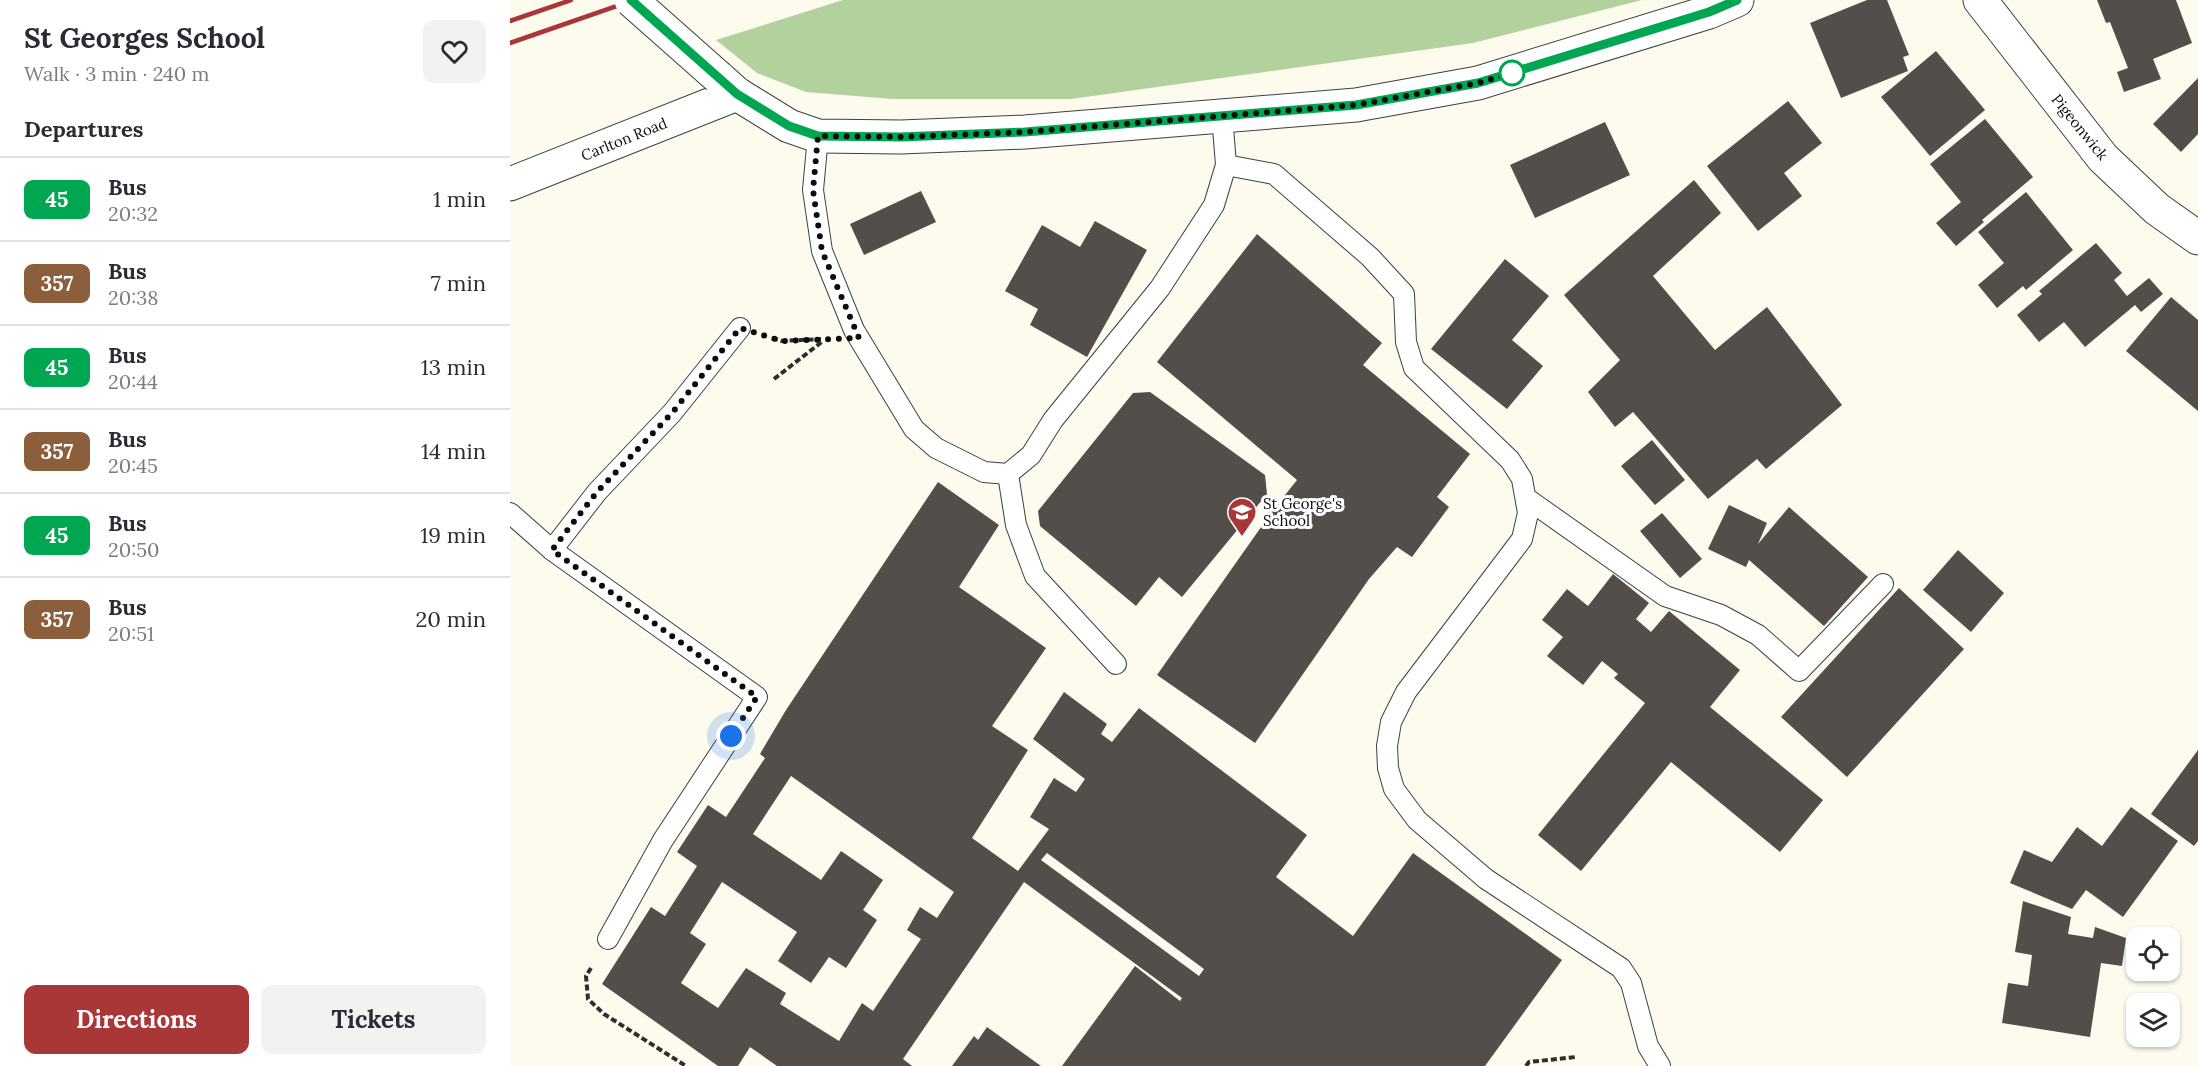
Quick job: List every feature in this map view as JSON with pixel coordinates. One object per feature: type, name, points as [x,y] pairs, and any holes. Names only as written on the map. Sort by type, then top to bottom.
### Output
[{"type":"street","points":[[631,0],[727,86],[789,126],[818,136],[901,137],[1025,132],[1356,105],[1478,83],[1709,12],[1737,0]]},
{"type":"street","name":"Pigeonwick","points":[[1980,0],[2103,158],[2157,209],[2198,238]]},
{"type":"street","name":"Carlton Road","points":[[510,184],[727,86]]},
{"type":"lane","points":[[818,136],[813,190],[822,251],[854,330],[914,429],[936,448],[984,472],[1008,474],[1031,455],[1053,420],[1160,288],[1214,205],[1226,165],[1222,115]]},
{"type":"lane","points":[[1226,165],[1274,174],[1370,257],[1389,277],[1404,294],[1406,342],[1414,368],[1509,460],[1522,479],[1528,513],[1522,539],[1406,693],[1391,722],[1386,746],[1388,768],[1394,789],[1417,820],[1468,864],[1486,879],[1621,968],[1631,983],[1648,1046],[1660,1066]]},
{"type":"lane","points":[[552,550],[597,492],[672,413],[740,328]]},
{"type":"lane","points":[[1008,474],[1016,525],[1035,576],[1116,663]]},
{"type":"lane","points":[[1526,498],[1665,596],[1721,615],[1758,635],[1799,671],[1883,584]]},
{"type":"lane","points":[[510,513],[552,550],[757,697],[663,840],[608,939]]},
{"type":"path","points":[[740,328],[782,341],[825,339],[774,379]]},
{"type":"path","points":[[608,939],[586,976],[588,999],[604,1014],[686,1066]]},
{"type":"path","points":[[1526,1066],[1529,1062],[1576,1057]]},
{"type":"green space","points":[[843,0],[1642,0],[1473,43],[1071,99],[893,99],[806,92],[757,73],[716,40]]},
{"type":"building","points":[[1867,0],[1887,0],[1909,55],[1903,57],[1908,71],[1841,98],[1810,23]]},
{"type":"building","points":[[2097,0],[2176,0],[2192,43],[2153,59],[2161,79],[2124,92],[2117,72],[2128,68],[2110,22],[2106,23]]},
{"type":"building","points":[[1936,51],[1985,110],[1930,156],[1881,97]]},
{"type":"building","points":[[2198,78],[2198,134],[2181,152],[2153,124]]},
{"type":"building","points":[[1788,101],[1822,143],[1784,173],[1802,196],[1758,231],[1707,166]]},
{"type":"building","points":[[1985,119],[2033,177],[1982,220],[1984,222],[1956,246],[1936,223],[1961,202],[1930,164]]},
{"type":"building","points":[[1605,122],[1630,175],[1535,218],[1510,165]]},
{"type":"building","points":[[1694,180],[1721,213],[1653,276],[1715,350],[1767,307],[1842,405],[1766,469],[1757,459],[1708,499],[1633,412],[1615,427],[1588,392],[1620,360],[1564,295]]},
{"type":"building","points":[[921,191],[936,222],[864,255],[850,224]]},
{"type":"building","points":[[2026,192],[2073,250],[2026,290],[2023,286],[1997,308],[1978,285],[2004,263],[1978,232]]},
{"type":"building","points":[[1095,221],[1147,250],[1087,357],[1030,325],[1038,309],[1005,291],[1042,225],[1080,247]]},
{"type":"building","points":[[1257,234],[1382,343],[1363,365],[1470,454],[1437,497],[1449,507],[1412,557],[1397,547],[1369,579],[1255,743],[1157,675],[1273,510],[1297,480],[1157,362]]},
{"type":"building","points":[[2096,243],[2122,273],[2114,280],[2127,296],[2149,278],[2163,294],[2141,312],[2135,305],[2085,347],[2064,322],[2039,342],[2017,315],[2042,294],[2039,291]]},
{"type":"building","points":[[1505,259],[1549,296],[1512,340],[1543,366],[1507,409],[1431,349]]},
{"type":"building","points":[[2171,297],[2198,320],[2198,411],[2126,351]]},
{"type":"building","points":[[1150,392],[1265,475],[1267,494],[1182,597],[1159,577],[1136,606],[1040,526],[1038,511],[1133,393]]},
{"type":"building","points":[[1652,440],[1685,480],[1655,505],[1621,466]]},
{"type":"building","points":[[938,482],[999,525],[959,587],[1046,648],[992,726],[1028,750],[972,838],[1018,871],[1049,829],[1030,817],[1054,778],[1076,792],[1085,779],[1033,739],[1064,692],[1107,724],[1101,734],[1112,742],[1139,708],[1307,835],[1276,877],[1353,936],[1413,853],[1562,960],[1485,1066],[1062,1066],[1135,966],[1180,1001],[1182,998],[1024,882],[903,1059],[912,1066],[777,1066],[750,1047],[738,1066],[718,1066],[602,984],[651,907],[665,916],[697,866],[677,852],[708,805],[726,817],[765,758],[760,754],[786,710]],"holes":[[[791,776],[954,892],[937,918],[920,907],[907,930],[921,939],[873,1011],[862,1003],[839,1041],[780,1004],[786,993],[746,968],[718,1008],[681,983],[706,944],[690,933],[722,882],[797,932],[778,961],[811,983],[829,957],[846,968],[877,920],[863,910],[883,880],[841,851],[821,880],[753,834]],[[1047,853],[1204,969],[1199,976],[1041,860]]]},
{"type":"building","points":[[1729,505],[1767,523],[1758,544],[1789,507],[1868,577],[1824,626],[1749,560],[1746,567],[1708,549]]},
{"type":"building","points":[[1662,513],[1702,559],[1680,578],[1640,531]]},
{"type":"building","points":[[1958,550],[2004,593],[1971,632],[1923,590]]},
{"type":"building","points":[[1613,574],[1649,603],[1636,619],[1651,632],[1669,611],[1740,670],[1710,707],[1823,800],[1780,852],[1671,762],[1581,871],[1538,835],[1645,703],[1614,678],[1618,674],[1602,661],[1583,685],[1547,656],[1563,637],[1542,620],[1567,589],[1588,606]]},
{"type":"building","points":[[1899,588],[1964,649],[1847,777],[1781,717]]},
{"type":"building","points":[[2198,750],[2198,841],[2194,846],[2151,814]]},
{"type":"building","points":[[2131,807],[2178,841],[2123,917],[2086,890],[2072,909],[2010,883],[2024,850],[2052,862],[2077,827],[2102,846]]},
{"type":"building","points":[[2023,901],[2071,917],[2068,934],[2093,938],[2095,927],[2126,938],[2122,966],[2101,963],[2090,1037],[2002,1023],[2008,983],[2028,986],[2032,955],[2015,952]]},
{"type":"building","points":[[987,1027],[1041,1066],[952,1066],[974,1036],[978,1040]]},
{"type":"railway","points":[[510,21],[571,0]]},
{"type":"railway","points":[[510,43],[634,0]]},
{"type":"bus line","name":"45","points":[[631,0],[737,94],[789,126],[818,136],[901,137],[1025,132],[1356,105],[1478,83],[1709,12],[1737,0]]},
{"type":"place","name":"St George's School","points":[[1242,538]]},
{"type":"route","points":[[731,736],[757,697],[552,550],[597,492],[672,413],[740,328],[782,341],[859,338],[822,251],[813,190],[818,136],[901,137],[1025,132],[1356,105],[1478,83],[1512,73]]}]
